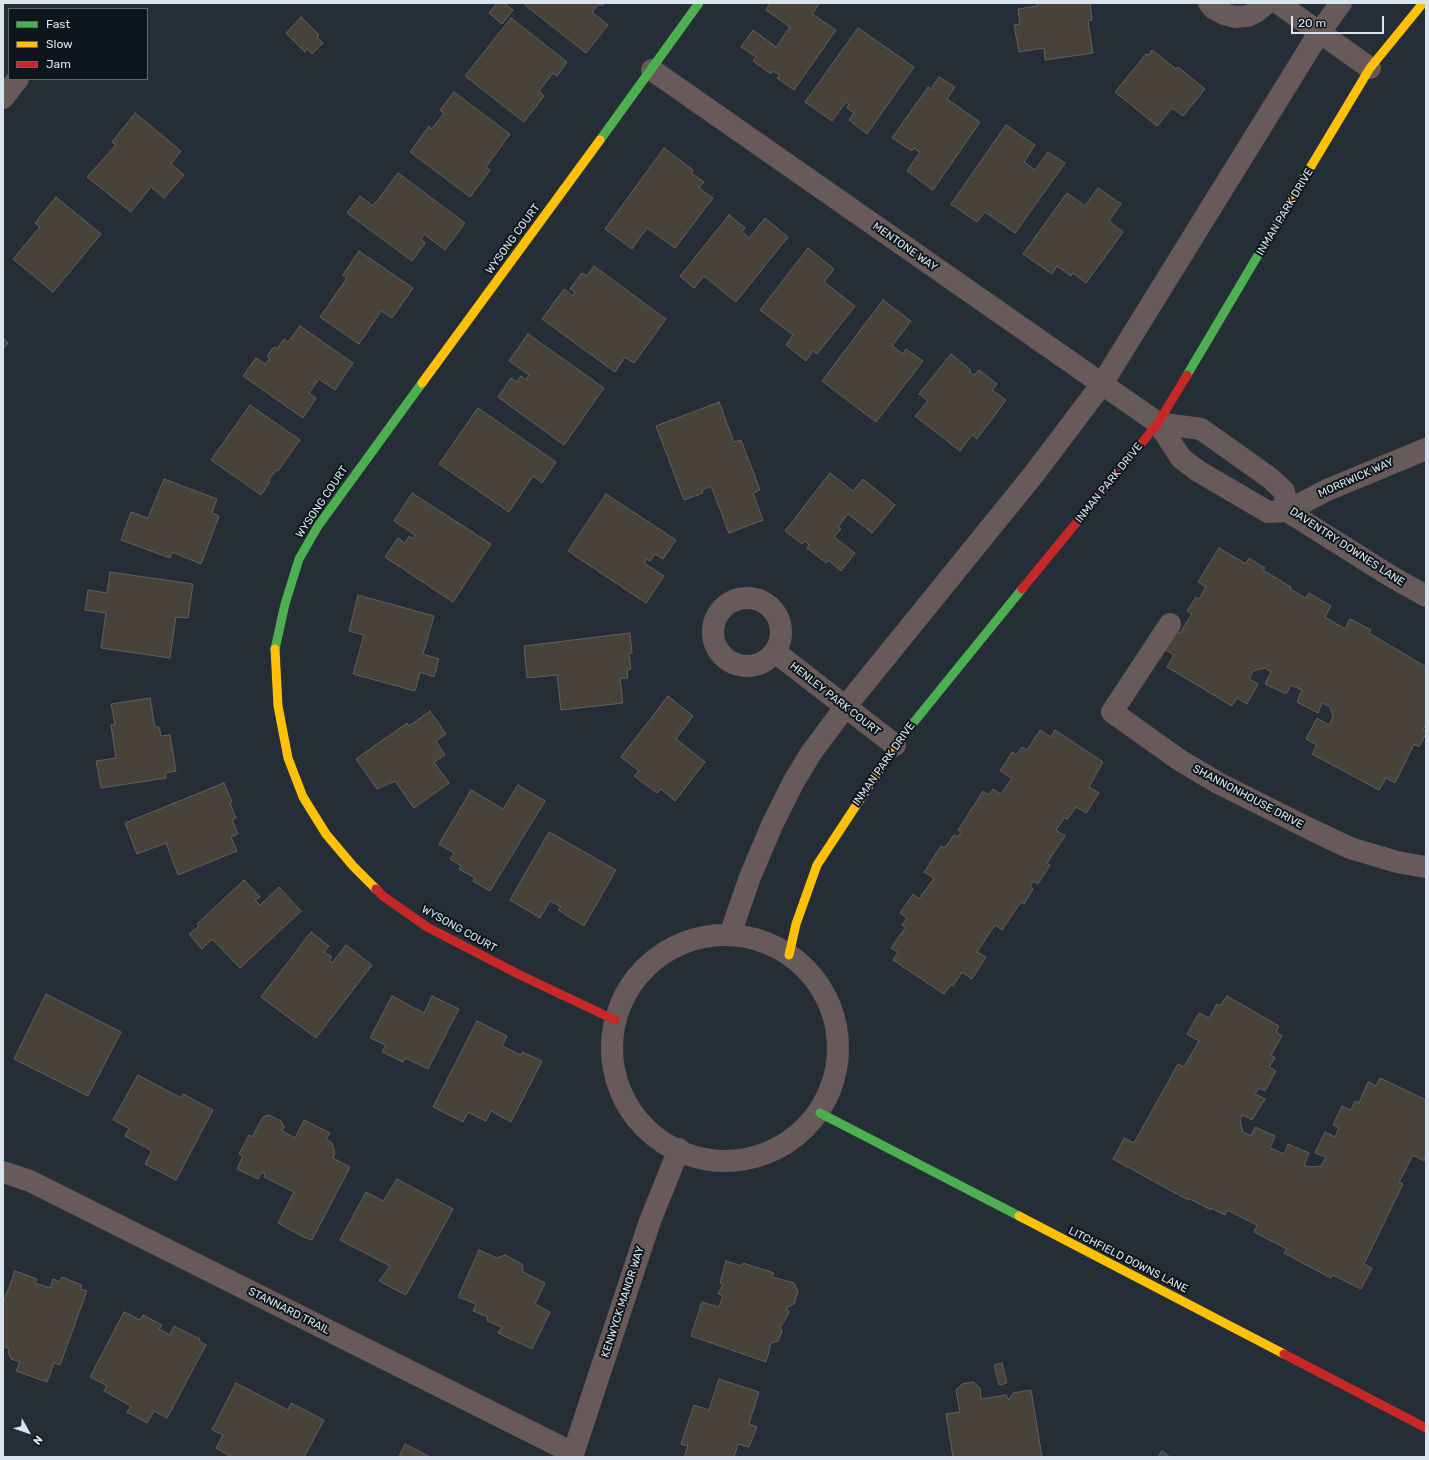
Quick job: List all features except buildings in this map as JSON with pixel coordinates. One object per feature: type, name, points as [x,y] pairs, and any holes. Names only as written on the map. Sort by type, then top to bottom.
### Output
[{"type":"street","name":"WYSONG COURT","points":[[615,1020],[520,975],[427,927],[383,896],[353,866],[326,834],[303,797],[288,758],[278,706],[274,652],[285,604],[299,560],[318,526],[652,70],[699,3]]},
{"type":"street","points":[[1209,3],[1213,8],[1224,14],[1235,17],[1248,16],[1256,12],[1267,3]]},
{"type":"street","points":[[1278,3],[1370,68]]},
{"type":"street","points":[[731,932],[750,877],[772,825],[794,781],[811,753],[846,706],[1034,474],[1102,384],[1319,33],[1341,3]]},
{"type":"street","name":"INMAN PARK DRIVE","points":[[789,955],[796,924],[817,865],[895,745],[1158,423],[1370,68],[1423,3]]},
{"type":"street","name":"MENTONE WAY","points":[[652,70],[1158,423]]},
{"type":"street","points":[[3,98],[17,80]]},
{"type":"street","points":[[1158,423],[1181,458],[1198,471],[1268,512],[1287,511]]},
{"type":"street","name":"DAVENTRY DOWNES LANE","points":[[1158,423],[1202,429],[1270,478],[1284,491],[1287,511],[1392,577],[1426,596]]},
{"type":"street","name":"MORRWICK WAY","points":[[1287,511],[1327,490],[1426,449]]},
{"type":"street","name":"SHANNONHOUSE DRIVE","points":[[1170,624],[1112,712],[1200,773],[1308,828],[1350,848],[1397,862],[1426,867]]},
{"type":"street","name":"HENLEY PARK COURT","points":[[775,652],[895,745]]},
{"type":"street","points":[[731,932],[789,955],[820,983],[840,1029],[839,1074],[820,1113],[790,1142],[752,1160],[710,1159],[663,1143],[650,1135],[621,1104],[609,1063],[615,1020],[632,984],[651,965],[683,940],[731,932]]},
{"type":"street","name":"LITCHFIELD DOWNS LANE","points":[[820,1113],[1426,1428]]},
{"type":"street","name":"KENWYCK MANOR WAY","points":[[573,1455],[650,1221],[679,1149]]},
{"type":"street","name":"STANNARD TRAIL","points":[[3,1172],[30,1181],[573,1455]]},
{"type":"traffic: fast","points":[[600,140],[699,3]]},
{"type":"traffic: fast","points":[[1187,375],[1280,218]]},
{"type":"traffic: fast","points":[[275,649],[285,604],[299,559],[318,526],[422,383]]},
{"type":"traffic: fast","points":[[897,743],[1022,589]]},
{"type":"traffic: fast","points":[[820,1113],[1019,1216]]},
{"type":"traffic: slow","points":[[1280,218],[1370,68],[1423,3]]},
{"type":"traffic: slow","points":[[422,383],[600,140]]},
{"type":"traffic: slow","points":[[275,649],[278,706],[288,758],[303,797],[326,834],[353,866],[376,889]]},
{"type":"traffic: slow","points":[[789,955],[796,924],[817,865],[897,743]]},
{"type":"traffic: slow","points":[[1019,1216],[1284,1354]]},
{"type":"traffic: jam","points":[[1022,589],[1158,423],[1187,375]]},
{"type":"traffic: jam","points":[[376,889],[383,896],[427,927],[520,975],[615,1020]]},
{"type":"traffic: jam","points":[[1284,1354],[1426,1428]]}]
